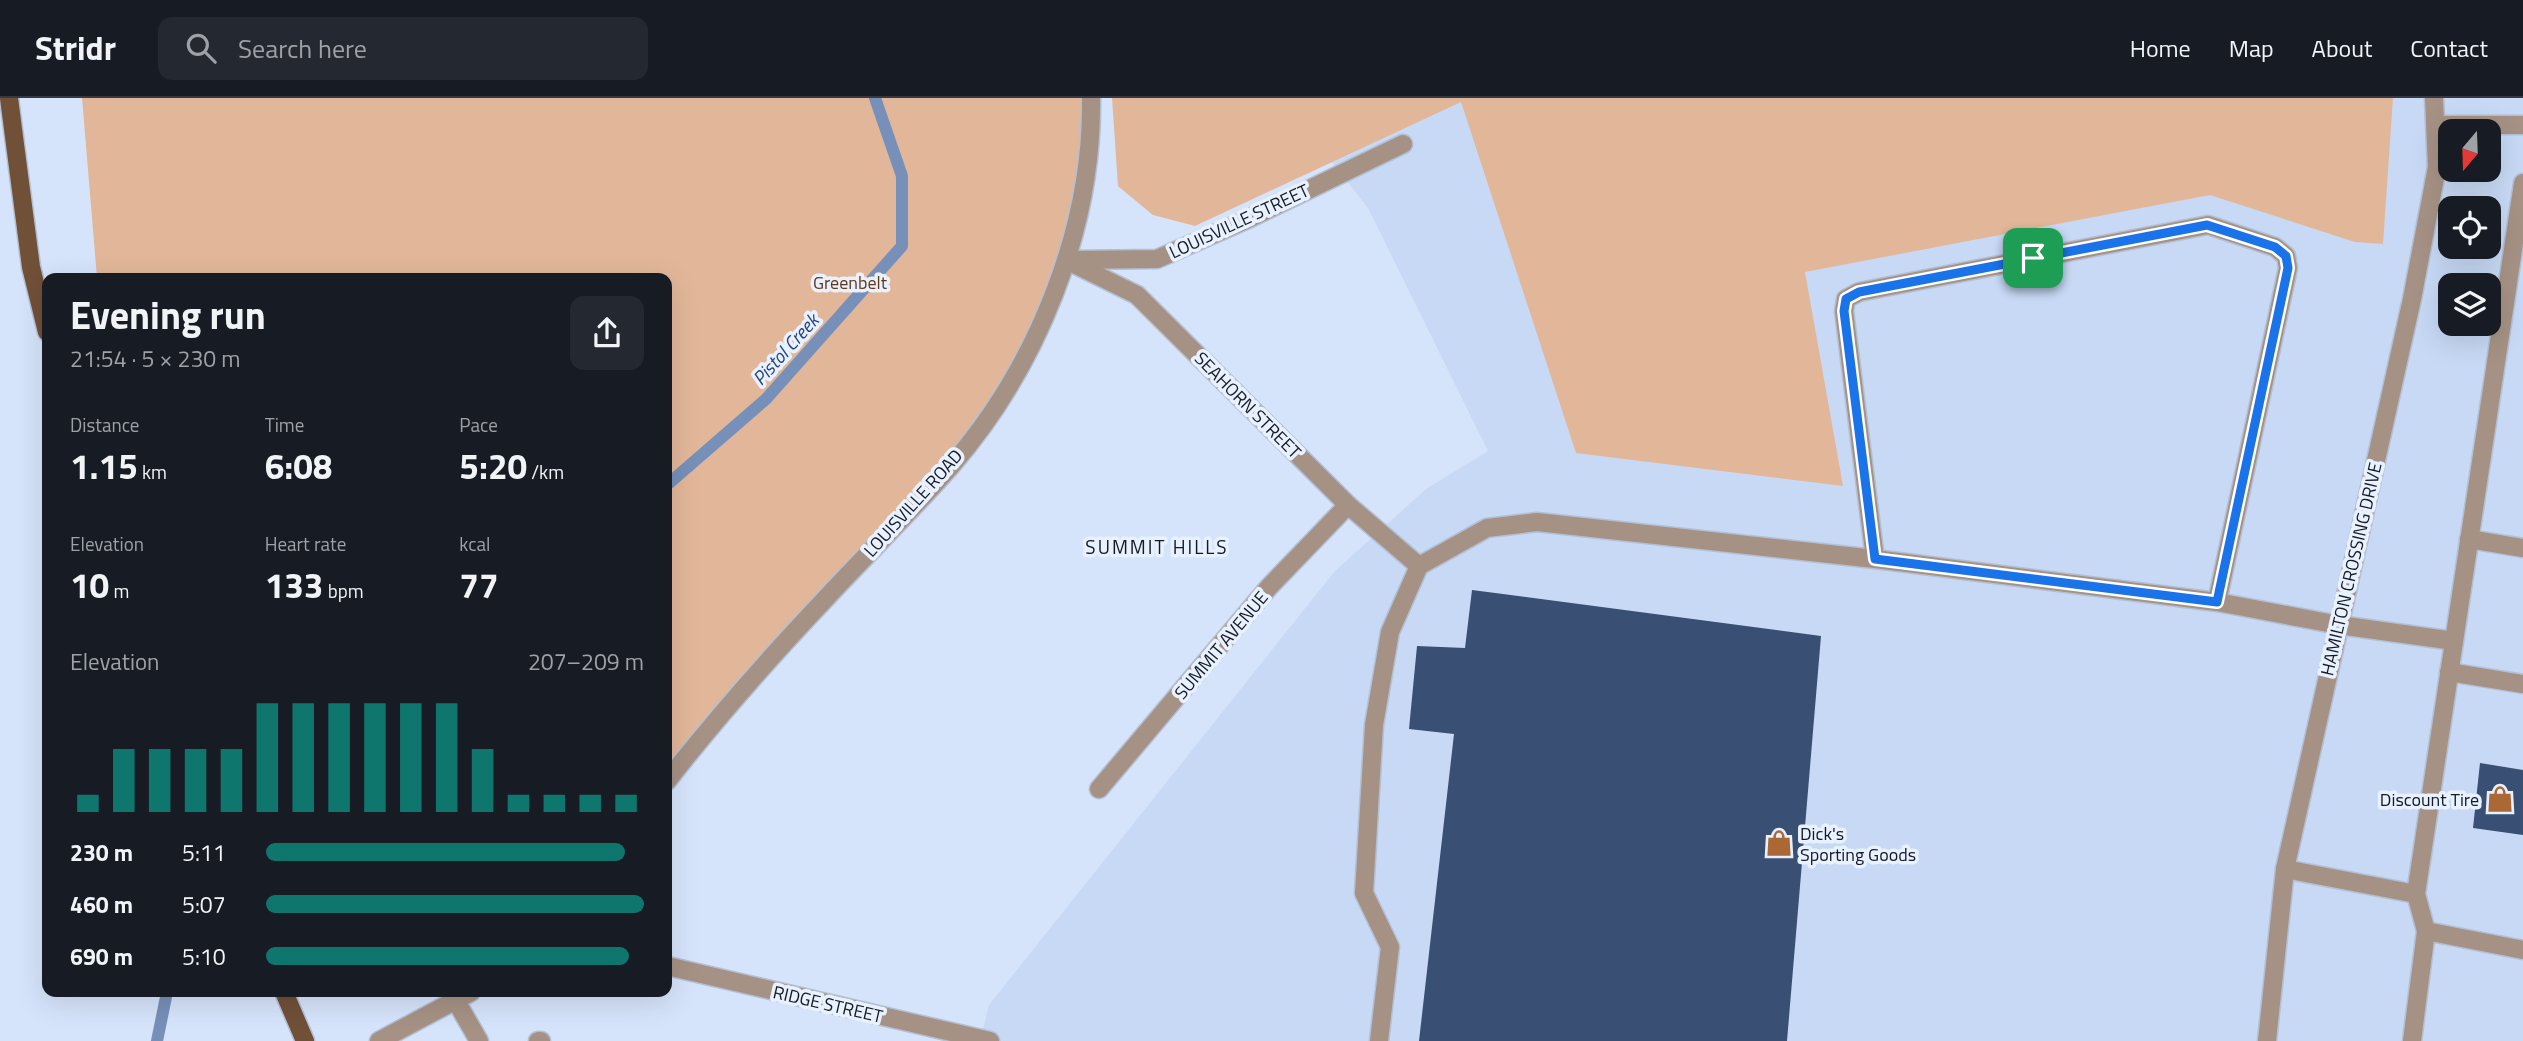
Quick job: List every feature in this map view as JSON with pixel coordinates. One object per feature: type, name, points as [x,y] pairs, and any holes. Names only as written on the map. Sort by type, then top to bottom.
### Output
[{"type":"main road","points":[[9,98],[32,267],[42,310]]},
{"type":"main road","points":[[286,997],[305,1041]]},
{"type":"street","name":"LOUISVILLE ROAD","points":[[672,774],[824,600],[952,464],[1013,380],[1041,326],[1066,260],[1082,207],[1091,140],[1091,98]]},
{"type":"street","name":"HAMILTON CROSSING DRIVE","points":[[2267,1041],[2285,869],[2423,244],[2437,167],[2434,98]]},
{"type":"street","points":[[2437,125],[2523,125]]},
{"type":"street","name":"LOUISVILLE STREET","points":[[1066,260],[1157,258],[1248,219],[1403,144]]},
{"type":"street","points":[[2412,1041],[2426,932],[2416,894],[2469,539],[2519,244],[2523,183]]},
{"type":"street","points":[[1875,559],[1844,311],[1846,299],[1859,292],[2207,225],[2275,247],[2286,256],[2288,268],[2217,602]]},
{"type":"street","name":"SEAHORN STREET","points":[[1066,260],[1136,295],[1348,505],[1419,566]]},
{"type":"street","name":"SUMMIT AVENUE","points":[[1100,789],[1269,587],[1348,505]]},
{"type":"street","points":[[1379,1041],[1390,947],[1364,893],[1374,725],[1390,632],[1419,566],[1487,528],[1537,522],[1875,559],[2217,602],[2339,625],[2454,641]]},
{"type":"street","points":[[2469,539],[2523,548]]},
{"type":"street","points":[[2449,672],[2523,684]]},
{"type":"street","points":[[2285,869],[2416,894]]},
{"type":"street","points":[[2426,932],[2523,950]]},
{"type":"street","name":"RIDGE STREET","points":[[672,966],[990,1041]]},
{"type":"street","points":[[379,1041],[461,997]]},
{"type":"street","points":[[463,997],[479,1041]]},
{"type":"shaded area","points":[[1116,98],[2523,98],[2523,1041],[980,1041],[989,1005],[1334,572],[1426,489],[1488,451],[1368,208],[1328,157],[1153,215],[1118,186]]},
{"type":"green space","name":"Greenbelt","points":[[82,98],[1085,98],[1088,163],[1051,298],[978,428],[672,763],[672,273],[97,273]]},
{"type":"green space","points":[[1112,98],[2393,98],[2383,244],[2355,242],[2210,195],[1805,272],[1843,486],[1576,453],[1461,102],[1195,226],[1153,215],[1118,186]]},
{"type":"building","points":[[1472,590],[1821,636],[1787,1041],[1419,1041],[1454,734],[1409,729],[1417,646],[1465,648]]},
{"type":"building","name":"Discount Tire","points":[[2480,763],[2523,770],[2523,835],[2473,828]]},
{"type":"waterway","name":"Pistol Creek","points":[[672,481],[766,399],[902,246],[902,176],[875,98]]},
{"type":"waterway","name":"Pistol Creek","points":[[157,1041],[166,997]]},
{"type":"place","name":"Discount Tire","points":[[2500,799]]},
{"type":"place","name":"Dick's Sporting Goods","points":[[1779,843]]},
{"type":"district","name":"SUMMIT HILLS","points":[[1157,546]]},
{"type":"route","points":[[2207,225],[2275,247],[2286,256],[2288,268],[2217,602],[1875,559],[1844,311],[1846,299],[1859,292],[2033,258],[2207,225]]}]
